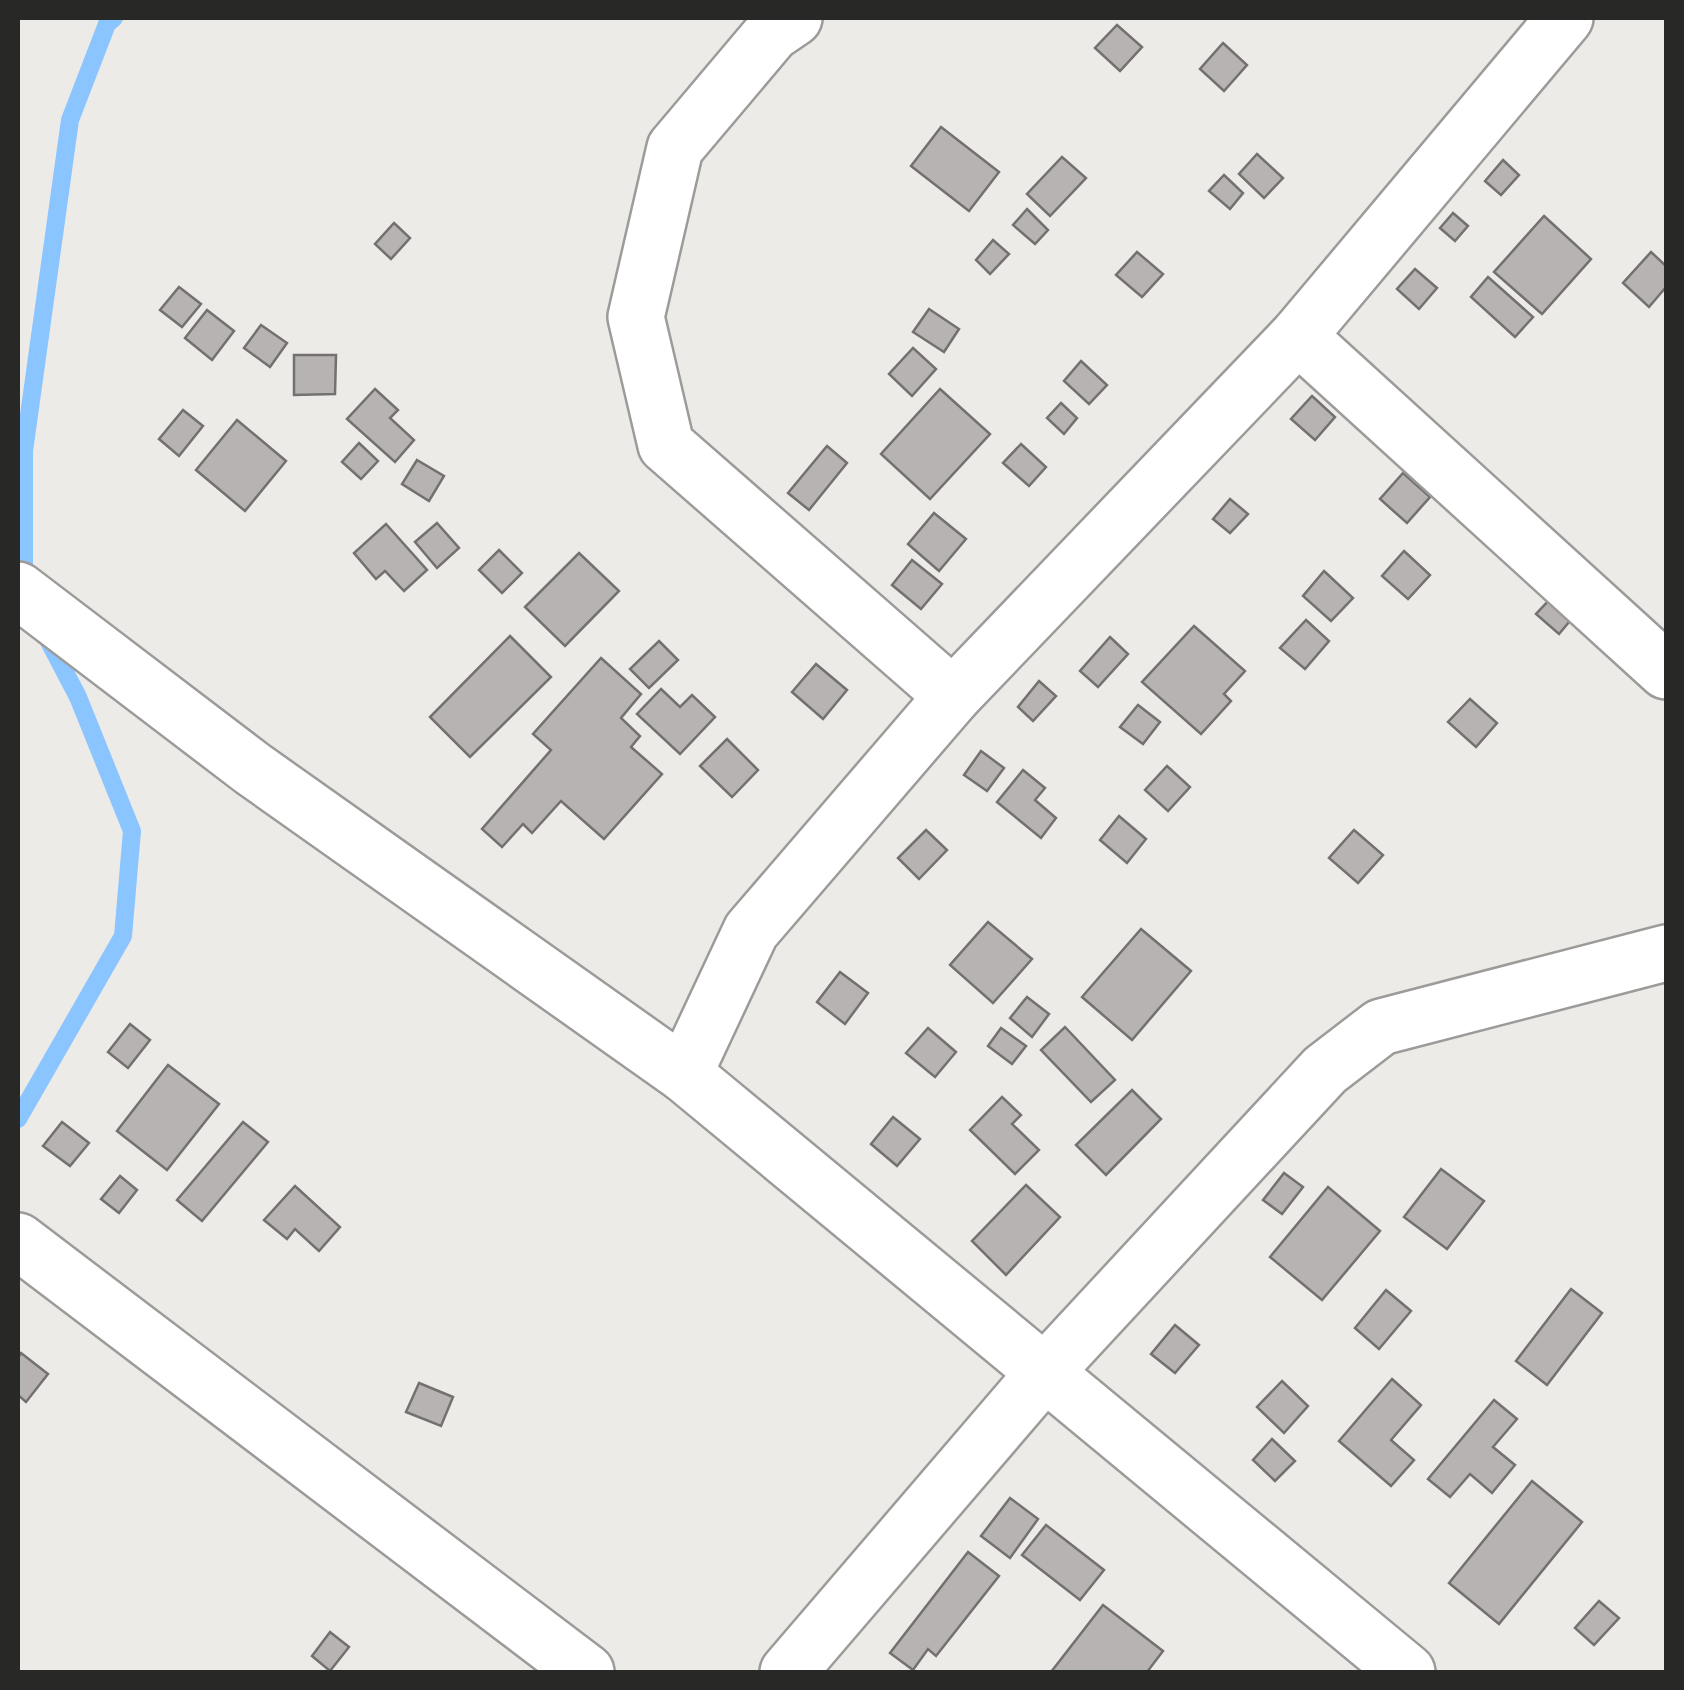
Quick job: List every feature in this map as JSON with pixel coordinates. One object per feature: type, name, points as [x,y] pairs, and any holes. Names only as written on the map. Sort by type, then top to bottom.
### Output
[{"type":"street","points":[[794,18],[772,33],[675,148],[636,317],[640,335],[666,445],[954,696]]},
{"type":"street","points":[[684,1074],[750,930],[954,696],[1298,336],[1565,18]]},
{"type":"street","points":[[1298,336],[1666,672]]},
{"type":"street","points":[[18,590],[253,769],[684,1074],[1407,1672]]},
{"type":"street","points":[[788,1672],[1045,1372],[1325,1070],[1381,1028],[1666,953]]},
{"type":"street","points":[[18,1241],[586,1672]]},
{"type":"building","points":[[1117,25],[1142,47],[1120,71],[1095,48]]},
{"type":"building","points":[[1223,43],[1247,65],[1224,91],[1200,69]]},
{"type":"building","points":[[941,127],[999,172],[969,211],[911,166]]},
{"type":"building","points":[[1257,154],[1283,178],[1264,198],[1239,174]]},
{"type":"building","points":[[1062,157],[1086,178],[1050,216],[1027,194]]},
{"type":"building","points":[[1503,160],[1519,175],[1501,195],[1485,181]]},
{"type":"building","points":[[1224,175],[1243,193],[1230,209],[1209,191]]},
{"type":"building","points":[[1027,209],[1048,230],[1035,244],[1013,225]]},
{"type":"building","points":[[1453,213],[1468,226],[1455,241],[1440,228]]},
{"type":"building","points":[[1544,216],[1591,259],[1542,314],[1494,272]]},
{"type":"building","points":[[394,223],[410,238],[391,259],[375,244]]},
{"type":"building","points":[[993,240],[1009,254],[990,274],[976,260]]},
{"type":"building","points":[[1137,252],[1163,274],[1142,297],[1116,275]]},
{"type":"building","points":[[1651,252],[1666,266],[1666,287],[1649,307],[1623,283]]},
{"type":"building","points":[[1415,269],[1437,288],[1419,309],[1397,289]]},
{"type":"building","points":[[1488,277],[1533,317],[1515,337],[1471,297]]},
{"type":"building","points":[[179,287],[201,304],[182,327],[160,310]]},
{"type":"building","points":[[929,309],[959,329],[944,352],[913,332]]},
{"type":"building","points":[[207,310],[234,331],[212,360],[185,338]]},
{"type":"building","points":[[261,325],[287,343],[270,367],[244,348]]},
{"type":"building","points":[[913,348],[936,369],[912,396],[889,374]]},
{"type":"building","points":[[294,355],[336,355],[335,394],[294,395]]},
{"type":"building","points":[[1081,361],[1107,385],[1089,404],[1064,381]]},
{"type":"building","points":[[375,389],[398,410],[390,418],[414,440],[395,462],[347,419]]},
{"type":"building","points":[[940,389],[990,434],[930,499],[881,454]]},
{"type":"building","points":[[1312,396],[1335,417],[1315,440],[1291,419]]},
{"type":"building","points":[[1061,403],[1077,418],[1064,434],[1047,418]]},
{"type":"building","points":[[183,410],[203,426],[179,456],[159,439]]},
{"type":"building","points":[[237,420],[286,461],[245,511],[196,470]]},
{"type":"building","points":[[359,443],[378,461],[361,479],[342,462]]},
{"type":"building","points":[[1021,444],[1046,467],[1029,486],[1003,463]]},
{"type":"building","points":[[827,446],[847,463],[809,510],[788,493]]},
{"type":"building","points":[[417,460],[444,476],[429,501],[402,484]]},
{"type":"building","points":[[1403,473],[1430,497],[1407,523],[1380,499]]},
{"type":"building","points":[[1230,499],[1248,514],[1230,533],[1213,519]]},
{"type":"building","points":[[934,513],[966,539],[939,571],[908,544]]},
{"type":"building","points":[[437,523],[459,548],[437,568],[415,542]]},
{"type":"building","points":[[386,524],[427,570],[404,591],[385,571],[376,579],[354,553]]},
{"type":"building","points":[[499,550],[522,573],[502,593],[479,570]]},
{"type":"building","points":[[1404,551],[1430,575],[1408,599],[1382,576]]},
{"type":"building","points":[[579,553],[619,591],[565,646],[525,607]]},
{"type":"building","points":[[912,560],[942,584],[921,609],[892,585]]},
{"type":"building","points":[[1324,571],[1353,598],[1331,621],[1303,596]]},
{"type":"building","points":[[1553,596],[1575,615],[1559,634],[1536,614]]},
{"type":"building","points":[[1306,620],[1329,641],[1305,669],[1280,648]]},
{"type":"building","points":[[1194,626],[1245,671],[1224,694],[1231,701],[1201,734],[1142,682]]},
{"type":"building","points":[[510,636],[551,677],[470,757],[430,717]]},
{"type":"building","points":[[1110,637],[1128,654],[1098,687],[1080,671]]},
{"type":"building","points":[[659,641],[678,660],[649,688],[630,669]]},
{"type":"building","points":[[601,658],[641,694],[621,718],[640,736],[631,747],[662,774],[604,839],[561,801],[532,833],[523,824],[502,847],[482,829],[551,750],[533,734]]},
{"type":"building","points":[[816,664],[847,690],[823,719],[792,692]]},
{"type":"building","points":[[1039,681],[1056,696],[1033,721],[1018,707]]},
{"type":"building","points":[[661,689],[680,707],[692,695],[715,717],[680,754],[637,714]]},
{"type":"building","points":[[1470,699],[1497,723],[1476,747],[1448,722]]},
{"type":"building","points":[[1138,705],[1160,722],[1143,744],[1120,727]]},
{"type":"building","points":[[727,739],[758,770],[732,797],[700,766]]},
{"type":"building","points":[[981,751],[1004,768],[987,791],[964,775]]},
{"type":"building","points":[[1167,766],[1190,787],[1168,811],[1145,790]]},
{"type":"building","points":[[1023,770],[1045,788],[1035,800],[1056,818],[1041,838],[997,802]]},
{"type":"building","points":[[1119,816],[1146,839],[1127,863],[1100,840]]},
{"type":"building","points":[[926,830],[947,850],[919,879],[898,858]]},
{"type":"building","points":[[1354,830],[1383,855],[1358,883],[1329,858]]},
{"type":"building","points":[[988,922],[1032,959],[993,1003],[950,965]]},
{"type":"building","points":[[1141,929],[1191,971],[1132,1040],[1082,997]]},
{"type":"building","points":[[840,972],[868,993],[845,1024],[817,1002]]},
{"type":"building","points":[[1027,997],[1049,1014],[1032,1037],[1010,1018]]},
{"type":"building","points":[[130,1024],[150,1040],[128,1068],[108,1052]]},
{"type":"building","points":[[1065,1027],[1115,1080],[1091,1102],[1041,1050]]},
{"type":"building","points":[[928,1028],[956,1052],[935,1077],[906,1053]]},
{"type":"building","points":[[1001,1028],[1026,1046],[1012,1064],[988,1046]]},
{"type":"building","points":[[168,1065],[219,1104],[167,1170],[117,1131]]},
{"type":"building","points":[[1132,1090],[1161,1119],[1106,1175],[1076,1145]]},
{"type":"building","points":[[1002,1097],[1021,1115],[1012,1124],[1039,1150],[1015,1174],[970,1130]]},
{"type":"building","points":[[893,1117],[920,1139],[897,1166],[871,1144]]},
{"type":"building","points":[[62,1122],[89,1143],[70,1166],[43,1146]]},
{"type":"building","points":[[243,1122],[268,1142],[202,1221],[177,1200]]},
{"type":"building","points":[[1441,1169],[1484,1201],[1447,1249],[1404,1217]]},
{"type":"building","points":[[1284,1173],[1303,1187],[1282,1214],[1263,1200]]},
{"type":"building","points":[[120,1176],[137,1190],[119,1213],[101,1199]]},
{"type":"building","points":[[1026,1185],[1060,1217],[1006,1275],[972,1241]]},
{"type":"building","points":[[295,1186],[340,1227],[319,1251],[295,1229],[287,1239],[264,1220]]},
{"type":"building","points":[[1328,1187],[1380,1231],[1322,1300],[1270,1257]]},
{"type":"building","points":[[1571,1289],[1602,1313],[1547,1385],[1516,1361]]},
{"type":"building","points":[[1386,1290],[1411,1311],[1379,1349],[1355,1328]]},
{"type":"building","points":[[1175,1325],[1199,1345],[1175,1373],[1151,1354]]},
{"type":"building","points":[[21,1353],[48,1374],[26,1402],[18,1395]]},
{"type":"building","points":[[1392,1379],[1421,1405],[1391,1440],[1414,1460],[1391,1486],[1339,1441]]},
{"type":"building","points":[[1282,1381],[1308,1406],[1284,1433],[1257,1407]]},
{"type":"building","points":[[419,1383],[453,1397],[441,1426],[406,1412]]},
{"type":"building","points":[[1494,1400],[1517,1419],[1493,1447],[1515,1465],[1492,1493],[1470,1474],[1450,1497],[1428,1479]]},
{"type":"building","points":[[1272,1439],[1295,1461],[1275,1481],[1253,1460]]},
{"type":"building","points":[[1532,1481],[1582,1522],[1499,1624],[1449,1583]]},
{"type":"building","points":[[1010,1498],[1038,1519],[1010,1558],[981,1536]]},
{"type":"building","points":[[1046,1525],[1104,1570],[1080,1600],[1022,1555]]},
{"type":"building","points":[[968,1552],[999,1576],[936,1656],[928,1649],[913,1670],[890,1653]]},
{"type":"building","points":[[1599,1601],[1619,1618],[1594,1645],[1575,1628]]},
{"type":"building","points":[[1103,1605],[1163,1651],[1147,1672],[1051,1672]]},
{"type":"building","points":[[330,1632],[349,1647],[330,1671],[312,1656]]},
{"type":"waterway","points":[[24,584],[24,451],[70,120],[107,24],[114,18]]},
{"type":"waterway","points":[[18,1119],[123,936],[132,831],[78,697],[45,634]]}]
